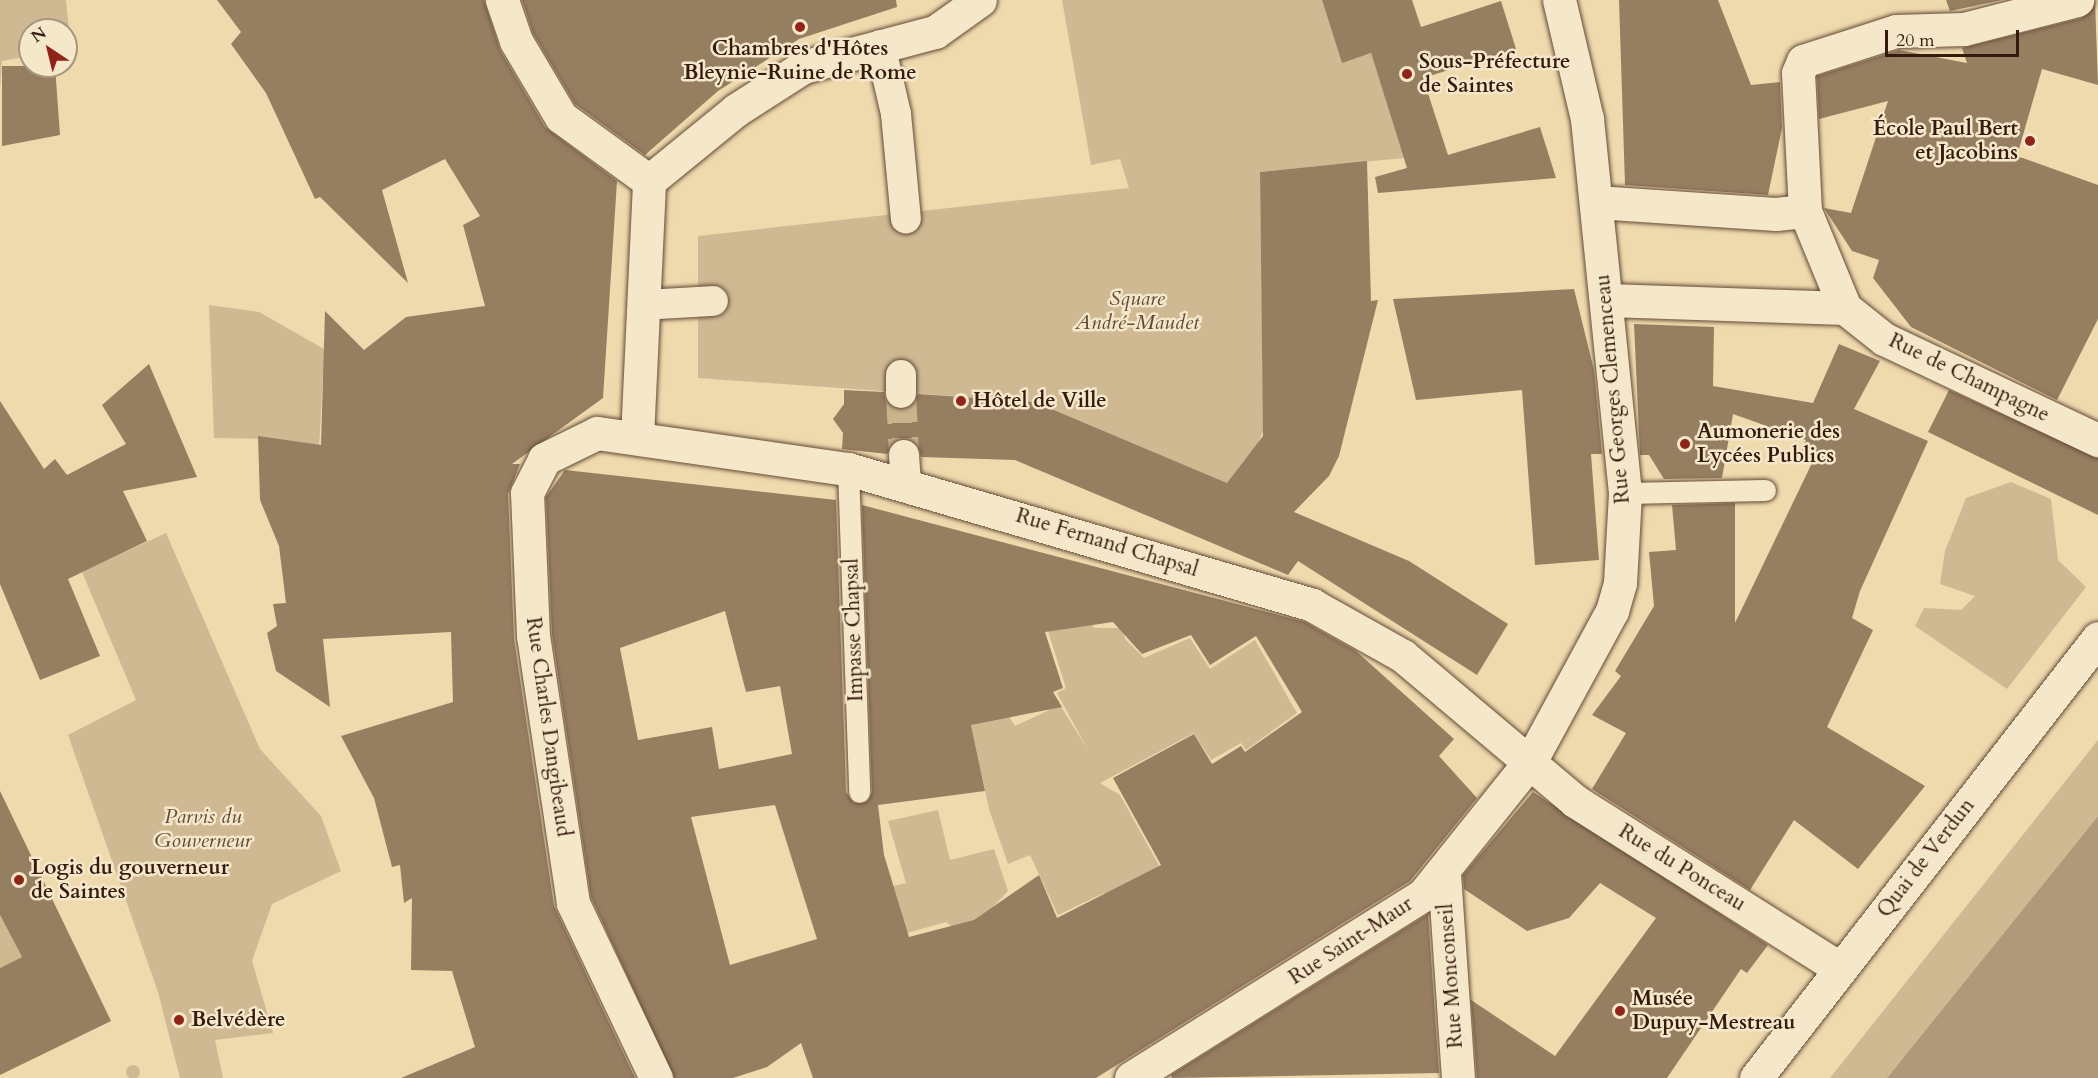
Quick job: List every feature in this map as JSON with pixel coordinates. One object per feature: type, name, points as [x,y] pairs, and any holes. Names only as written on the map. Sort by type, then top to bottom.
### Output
[{"type":"street","points":[[502,0],[516,41],[561,117],[649,181]]},
{"type":"street","points":[[637,438],[649,181],[736,110],[803,67],[935,32],[980,0]]},
{"type":"street","name":"Rue Georges Clemenceau","points":[[1531,760],[1612,610],[1620,583],[1624,493],[1607,300],[1587,119],[1559,0]]},
{"type":"street","points":[[1607,300],[1845,308],[1805,211],[1798,73],[1803,62],[1896,31],[1964,28],[2077,0]]},
{"type":"street","points":[[880,45],[896,114],[906,219]]},
{"type":"street","points":[[1596,202],[1776,214],[1805,211]]},
{"type":"street","points":[[643,305],[713,301]]},
{"type":"street","name":"Rue de Champagne","points":[[1845,308],[1884,339],[2098,440]]},
{"type":"street","name":"Rue Charles Dangibeaud","points":[[637,438],[597,433],[544,459],[527,493],[532,636],[573,903],[656,1078]]},
{"type":"street","name":"Rue Fernand Chapsal","points":[[637,438],[848,469],[905,469],[1312,605],[1403,656],[1531,760]]},
{"type":"street","name":"Quai de Verdun","points":[[1756,1078],[1839,968],[2098,638]]},
{"type":"street","name":"Rue Saint-Maur","points":[[1131,1078],[1353,942],[1423,895],[1444,873],[1531,760]]},
{"type":"street","name":"Rue du Ponceau","points":[[1531,760],[1575,801],[1839,968]]},
{"type":"street","name":"Rue Monconseil","points":[[1444,873],[1458,1078]]},
{"type":"lane","name":"Impasse Chapsal","points":[[848,469],[859,792]]},
{"type":"lane","points":[[1624,493],[1765,490]]},
{"type":"green space","points":[[0,0],[66,0],[68,18],[18,18],[18,58],[2,61],[0,89]]},
{"type":"green space","name":"Square André-Maudet","points":[[1062,0],[1322,0],[1342,62],[1371,53],[1404,158],[1260,172],[1263,411],[1274,407],[1255,450],[1242,463],[1260,497],[1035,402],[698,378],[698,236],[1129,188],[1120,159],[1091,165]]},
{"type":"green space","points":[[209,305],[259,312],[333,354],[323,374],[317,487],[277,439],[214,438]]},
{"type":"green space","points":[[2011,482],[2051,499],[2058,560],[2086,587],[2007,689],[1915,626],[1924,608],[1961,610],[1975,596],[1940,584],[1945,551],[1966,498]]},
{"type":"green space","name":"Parvis du Gouverneur","points":[[166,533],[260,749],[321,816],[341,871],[272,904],[252,961],[273,1033],[215,1040],[223,1078],[180,1078],[158,992],[68,735],[136,700],[82,572]]},
{"type":"green space","points":[[1089,619],[1094,628],[1123,628],[1125,639],[1144,658],[1190,638],[1210,669],[1255,640],[1297,713],[1246,750],[1241,743],[1211,760],[1194,733],[1100,783],[1120,795],[1177,898],[1121,929],[1104,893],[1058,915],[1030,855],[1008,864],[989,809],[971,725],[1008,715],[1015,726],[1060,705],[1088,750],[1057,693],[1066,688],[1048,631]]},
{"type":"green space","points":[[2098,740],[2098,816],[1887,1078],[1830,1078]]},
{"type":"green space","points":[[938,810],[950,860],[994,849],[1008,891],[992,908],[1049,998],[946,922],[840,952],[823,902],[906,883],[888,821]]},
{"type":"green space","points":[[0,915],[22,957],[0,968]]},
{"type":"green space","points":[[130,1065],[136,1065],[140,1072],[136,1079],[130,1079],[126,1075],[126,1069]]},
{"type":"shaded area","points":[[2098,816],[2098,1078],[1887,1078]]},
{"type":"building","points":[[217,0],[484,0],[500,50],[545,127],[617,181],[603,398],[512,464],[520,464],[508,494],[514,639],[554,906],[635,1078],[401,1078],[475,1047],[452,971],[411,970],[412,898],[404,903],[400,865],[392,867],[374,798],[341,736],[453,702],[451,632],[323,639],[330,707],[276,671],[267,633],[277,626],[273,604],[286,603],[279,546],[260,500],[258,436],[321,445],[325,311],[364,350],[406,317],[485,306],[463,225],[480,216],[445,159],[382,190],[408,283],[320,197],[315,199],[266,93],[231,44],[241,32]]},
{"type":"building","points":[[522,0],[896,0],[897,7],[799,39],[718,91],[645,155],[575,104],[533,33]]},
{"type":"building","name":"Sous-Préfecture de Saintes","points":[[1322,0],[1412,0],[1421,27],[1501,1],[1516,49],[1423,78],[1448,155],[1540,127],[1556,178],[1378,193],[1375,177],[1407,168],[1371,53],[1342,63]]},
{"type":"building","points":[[1619,0],[1718,0],[1751,85],[1780,82],[1782,128],[1768,195],[1625,185]]},
{"type":"building","points":[[1946,0],[2002,0],[1950,11]]},
{"type":"building","points":[[2095,0],[2098,85],[2042,69],[2017,156],[2098,185],[2098,319],[2057,400],[1911,327],[1873,278],[1879,260],[1852,251],[1824,208],[1851,213],[1888,101],[1819,119],[1817,76],[1899,50],[1967,63],[1962,48],[2082,18]]},
{"type":"building","points":[[2,66],[18,66],[18,78],[56,78],[60,135],[2,146]]},
{"type":"building","name":"Hôtel de Ville","points":[[1367,161],[1371,301],[1378,300],[1339,456],[1329,476],[1294,512],[1409,561],[1508,624],[1477,675],[1298,561],[1288,575],[1015,460],[921,457],[918,445],[903,438],[894,441],[887,454],[842,449],[843,433],[833,419],[844,404],[844,390],[884,392],[886,402],[900,410],[910,408],[918,394],[1035,402],[1227,483],[1263,436],[1260,172]]},
{"type":"building","points":[[1574,289],[1594,370],[1602,454],[1591,454],[1599,560],[1535,565],[1522,390],[1416,400],[1393,299]]},
{"type":"building","points":[[1634,324],[1714,327],[1713,386],[1813,403],[1839,344],[1880,361],[1854,409],[1928,441],[1860,591],[1852,618],[1873,630],[1827,727],[1925,786],[1858,869],[1794,820],[1750,890],[1592,789],[1626,733],[1592,715],[1621,676],[1615,671],[1654,606],[1649,552],[1676,550],[1672,505],[1735,503],[1735,623],[1813,461],[1800,455],[1806,440],[1733,414],[1722,478],[1664,479],[1649,455],[1640,455]]},
{"type":"building","points":[[149,364],[197,477],[123,491],[147,541],[68,579],[100,656],[40,680],[0,584],[0,401],[44,469],[55,459],[67,475],[126,444],[102,405]]},
{"type":"building","points":[[1949,390],[2098,458],[2098,515],[1928,432]]},
{"type":"building","points":[[565,470],[836,500],[846,792],[854,803],[866,802],[872,792],[862,505],[1305,622],[1356,651],[1454,739],[1439,756],[1477,798],[1410,881],[1096,1078],[813,1078],[801,1043],[767,1067],[733,1078],[674,1078],[591,897],[552,634],[546,497]],"holes":[[[725,611],[746,692],[780,686],[792,754],[719,769],[712,727],[638,740],[620,648]],[[1113,622],[1142,654],[1191,635],[1210,665],[1256,636],[1302,712],[1245,752],[1241,746],[1212,764],[1194,734],[1113,778],[1161,865],[1057,918],[1039,875],[974,920],[909,937],[884,855],[878,805],[985,791],[971,725],[1062,707],[1053,692],[1063,688],[1045,632]],[[775,805],[817,939],[730,965],[691,817]]]},
{"type":"building","points":[[0,791],[111,1021],[0,1075],[0,968],[22,957],[0,915]]},
{"type":"building","points":[[1533,792],[1768,945],[1747,973],[1741,969],[1667,1078],[1477,1078],[1471,1000],[1555,1056],[1656,918],[1600,883],[1569,918],[1527,931],[1464,889],[1463,875]]},
{"type":"building","points":[[1428,914],[1439,1073],[1172,1078],[1171,1075]]},
{"type":"tunnel","points":[[901,393],[904,455]]},
{"type":"place","name":"Chambres d'Hôtes Bleynie-Ruine de Rome","points":[[800,27]]},
{"type":"place","name":"Sous-Préfecture de Saintes","points":[[1407,74]]},
{"type":"place","name":"École Paul Bert et Jacobins","points":[[2030,141]]},
{"type":"place","name":"Hôtel de Ville","points":[[961,401]]},
{"type":"place","name":"Aumonerie des Lycées Publics","points":[[1685,444]]},
{"type":"place","name":"Logis du gouverneur de Saintes","points":[[19,880]]},
{"type":"place","name":"Musée Dupuy-Mestreau","points":[[1620,1011]]},
{"type":"place","name":"Belvédère","points":[[179,1020]]}]
